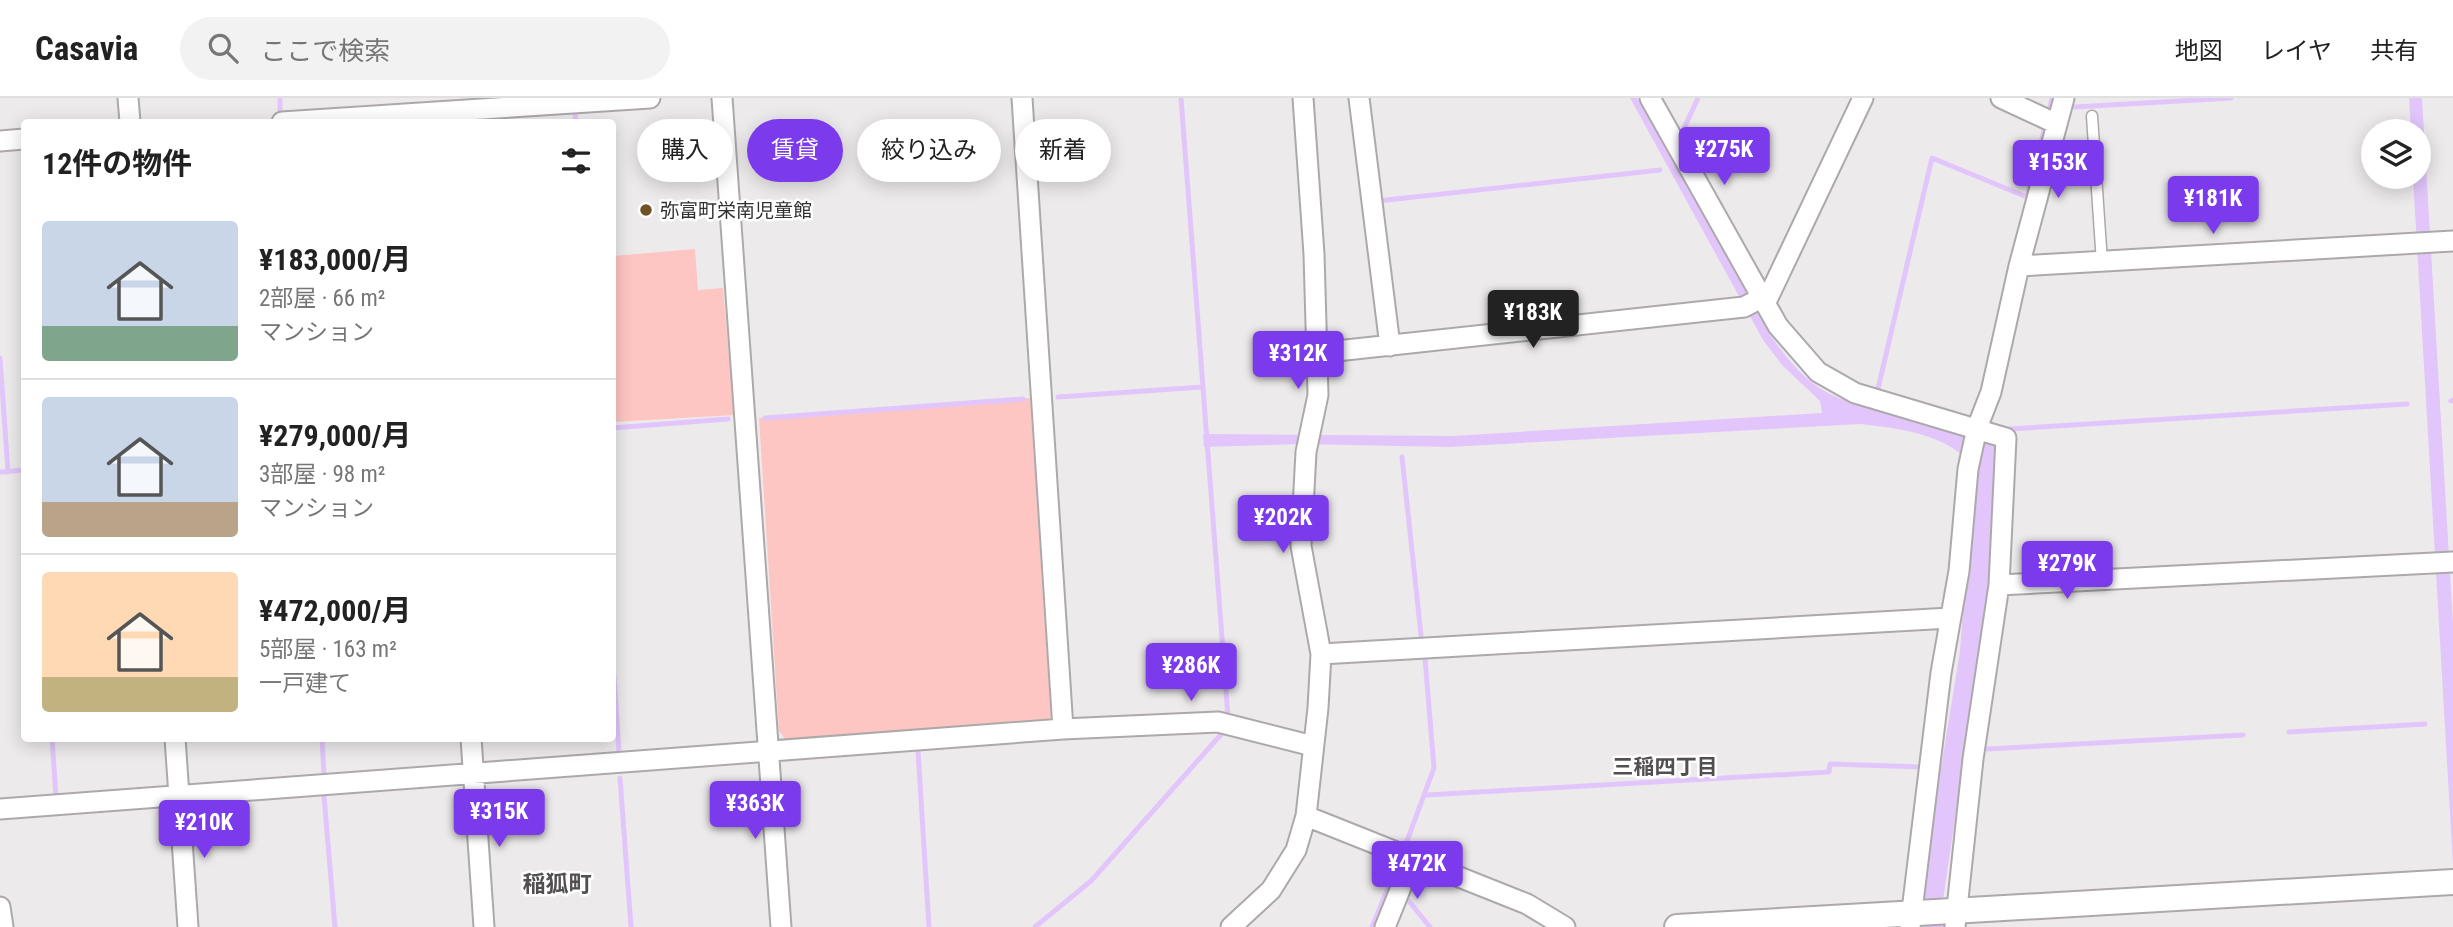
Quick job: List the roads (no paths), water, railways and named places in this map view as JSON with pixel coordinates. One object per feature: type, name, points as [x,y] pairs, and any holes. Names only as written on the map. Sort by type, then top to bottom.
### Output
[{"type":"street","points":[[128,98],[130,119]]},
{"type":"street","points":[[322,119],[650,98]]},
{"type":"street","points":[[722,98],[781,927]]},
{"type":"street","points":[[1022,98],[1063,729]]},
{"type":"street","points":[[1231,927],[1271,890],[1296,850],[1306,816],[1321,654],[1301,546],[1306,452],[1318,395],[1303,98]]},
{"type":"street","points":[[1359,98],[1391,346]]},
{"type":"street","points":[[1650,98],[1778,326],[1818,372],[1831,382],[1855,393],[2006,438],[1999,584],[1953,915]]},
{"type":"street","points":[[1318,354],[1744,307],[1764,299],[1864,98]]},
{"type":"street","points":[[2001,98],[2057,124]]},
{"type":"street","points":[[1913,917],[1950,618],[1959,571],[1968,468],[1977,428],[1991,392],[2020,266],[2064,98]]},
{"type":"street","points":[[0,141],[21,139]]},
{"type":"street","points":[[2020,266],[2451,241]]},
{"type":"street","points":[[1999,584],[2453,562]]},
{"type":"street","points":[[1321,654],[1950,618]]},
{"type":"street","points":[[0,809],[1063,729],[1218,722],[1313,746]]},
{"type":"street","points":[[175,742],[188,927]]},
{"type":"street","points":[[471,742],[484,927]]},
{"type":"street","points":[[1306,816],[1527,904],[1565,927]]},
{"type":"street","points":[[1385,927],[1412,860]]},
{"type":"street","points":[[1676,927],[1953,915],[2448,882]]},
{"type":"street","points":[[0,907],[3,927]]},
{"type":"lane","points":[[2092,116],[2102,263]]},
{"type":"waterway","points":[[280,98],[280,110]]},
{"type":"waterway","points":[[1181,98],[1228,717]]},
{"type":"waterway","points":[[1679,139],[1698,98]]},
{"type":"waterway","points":[[2049,111],[2052,98]]},
{"type":"waterway","points":[[2075,107],[2231,98]]},
{"type":"waterway","points":[[575,111],[576,119]]},
{"type":"waterway","points":[[1877,393],[1932,158],[2027,197],[2045,127]]},
{"type":"waterway","points":[[1378,201],[1660,170]]},
{"type":"waterway","points":[[0,358],[8,472]]},
{"type":"waterway","points":[[1058,397],[1202,387]]},
{"type":"waterway","points":[[765,418],[1023,399]]},
{"type":"waterway","points":[[2009,429],[2407,404]]},
{"type":"waterway","points":[[616,428],[728,419]]},
{"type":"waterway","points":[[1402,457],[1421,635]]},
{"type":"waterway","points":[[0,472],[21,470]]},
{"type":"waterway","points":[[1404,849],[1434,768],[1425,658]]},
{"type":"waterway","points":[[616,707],[619,752]]},
{"type":"waterway","points":[[2289,732],[2425,724]]},
{"type":"waterway","points":[[1035,927],[1091,881],[1224,731]]},
{"type":"waterway","points":[[1987,749],[2243,735]]},
{"type":"waterway","points":[[52,742],[56,797]]},
{"type":"waterway","points":[[322,742],[324,775]]},
{"type":"waterway","points":[[918,751],[929,927]]},
{"type":"waterway","points":[[1427,795],[1829,772],[1830,764],[1922,767]]},
{"type":"waterway","points":[[620,778],[631,927]]},
{"type":"waterway","points":[[324,796],[335,927]]},
{"type":"waterway","points":[[1372,927],[1398,864]]},
{"type":"waterway","points":[[1408,900],[1430,927]]},
{"type":"place","name":"弥富町栄南児童館","points":[[646,210]]},
{"type":"district","name":"三稲四丁目","points":[[1665,767]]},
{"type":"district","name":"稲狐町","points":[[557,884]]}]
